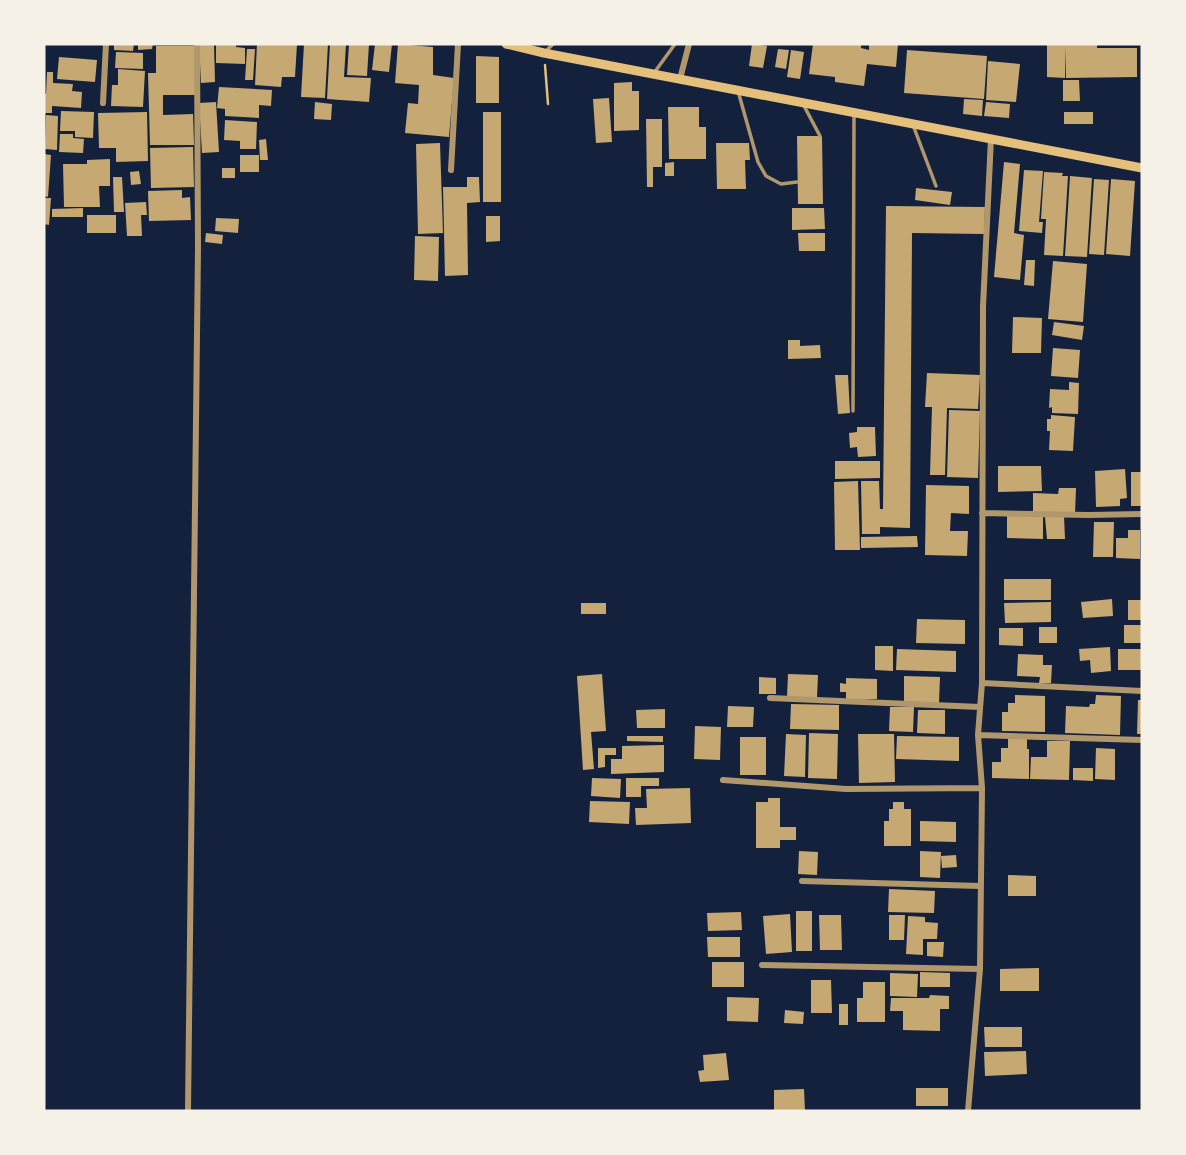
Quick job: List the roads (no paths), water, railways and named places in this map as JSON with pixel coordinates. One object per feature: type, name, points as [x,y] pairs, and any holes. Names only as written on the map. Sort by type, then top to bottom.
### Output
[{"type":"main road","points":[[506,44],[1142,168]]},
{"type":"street","points":[[103,103],[106,44]]},
{"type":"street","points":[[188,1111],[198,248],[197,44]]},
{"type":"street","points":[[451,170],[458,44]]},
{"type":"street","points":[[680,79],[689,44]]},
{"type":"street","points":[[968,1111],[979,969],[982,788],[978,735],[982,683],[983,307],[991,138]]},
{"type":"street","points":[[982,513],[1142,514]]},
{"type":"street","points":[[982,683],[1142,691]]},
{"type":"street","points":[[770,698],[980,707]]},
{"type":"street","points":[[978,735],[1142,740]]},
{"type":"street","points":[[723,780],[846,789],[982,788]]},
{"type":"street","points":[[802,881],[980,886]]},
{"type":"street","points":[[762,965],[979,969]]},
{"type":"lane","points":[[544,53],[553,44]]},
{"type":"lane","points":[[654,74],[675,44]]},
{"type":"lane","points":[[738,89],[758,162],[766,176],[781,184],[797,182]]},
{"type":"lane","points":[[802,102],[820,136]]},
{"type":"lane","points":[[853,411],[854,112]]},
{"type":"lane","points":[[912,123],[936,186]]}]
